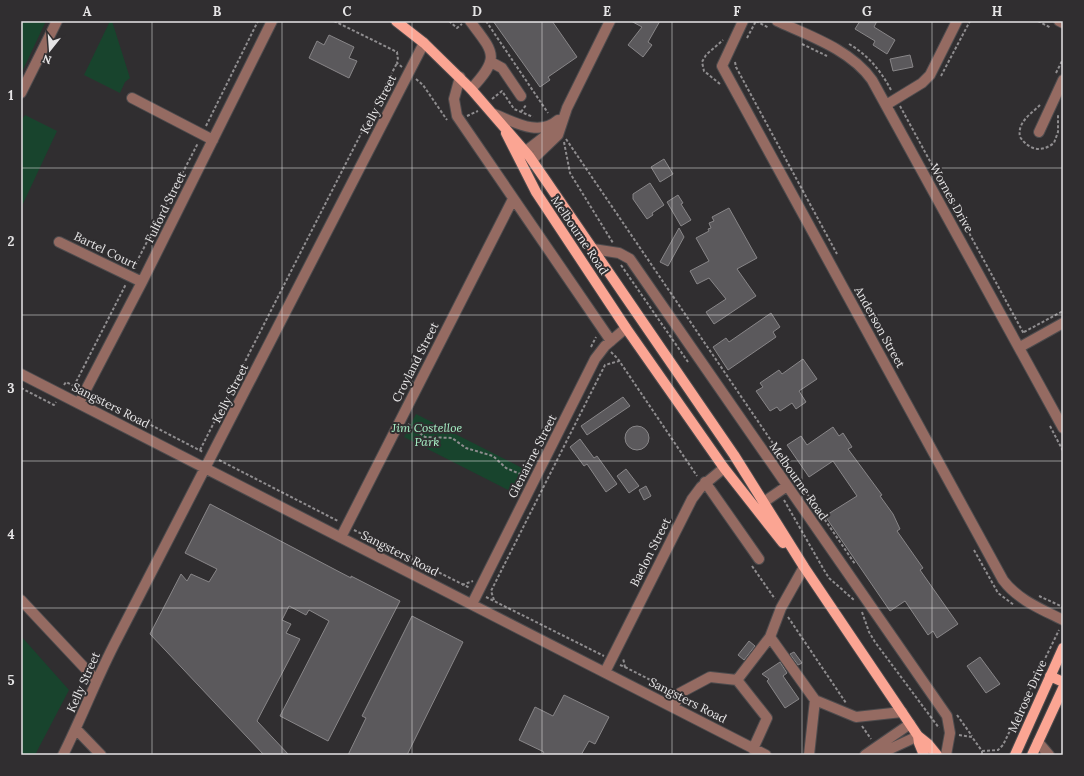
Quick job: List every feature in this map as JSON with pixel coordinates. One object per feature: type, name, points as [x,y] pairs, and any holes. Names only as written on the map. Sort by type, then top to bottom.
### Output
[{"type":"main road","name":"Melbourne Road","points":[[396,21],[424,43],[460,77],[526,150],[734,455],[804,567],[918,736],[928,744],[937,755]]},
{"type":"main road","name":"Melbourne Road","points":[[501,123],[536,192],[626,328],[724,468],[754,508],[804,567]]},
{"type":"main road","points":[[519,161],[526,150]]},
{"type":"main road","points":[[519,161],[532,160]]},
{"type":"main road","points":[[587,267],[596,254]]},
{"type":"main road","name":"Baelon Street","points":[[724,468],[734,455]]},
{"type":"main road","name":"Melrose Drive","points":[[1015,755],[1063,648]]},
{"type":"main road","points":[[1050,676],[1063,682]]},
{"type":"main road","points":[[1032,755],[1063,688]]},
{"type":"main road","name":"Melbourne Road","points":[[918,736],[924,755]]},
{"type":"street","points":[[21,93],[57,21]]},
{"type":"street","name":"Fulford Street","points":[[79,403],[142,282],[272,21]]},
{"type":"street","points":[[470,21],[489,47],[491,62],[485,74],[471,89]]},
{"type":"street","points":[[532,160],[556,138],[568,108],[610,21]]},
{"type":"street","name":"Anderson Street","points":[[743,21],[722,66],[1003,580],[1011,592],[1024,601],[1063,620]]},
{"type":"street","points":[[886,105],[922,83],[930,75],[957,21]]},
{"type":"street","points":[[1059,21],[1063,23]]},
{"type":"street","name":"Wornes Drive","points":[[774,24],[811,37],[853,60],[864,69],[886,105],[1020,347],[1063,428]]},
{"type":"street","name":"Kelly Street","points":[[63,755],[76,729],[96,680],[206,469],[424,43]]},
{"type":"street","points":[[491,62],[502,68],[522,96]]},
{"type":"street","points":[[460,77],[454,99],[458,116],[608,343]]},
{"type":"street","points":[[1039,132],[1063,80]]},
{"type":"street","points":[[132,98],[213,140]]},
{"type":"street","points":[[526,150],[544,137],[568,108]]},
{"type":"street","points":[[494,114],[536,128],[548,128],[558,120]]},
{"type":"street","name":"Croyland Street","points":[[341,537],[513,199]]},
{"type":"street","name":"Bartel Court","points":[[59,242],[142,282]]},
{"type":"street","name":"Melbourne Road","points":[[596,254],[619,253],[630,259],[947,716],[950,733],[946,755]]},
{"type":"street","points":[[1020,347],[1063,323]]},
{"type":"street","name":"Glenairne Street","points":[[472,604],[595,359],[608,343],[626,328]]},
{"type":"street","name":"Sangsters Road","points":[[21,374],[674,706],[766,755]]},
{"type":"street","name":"Baelon Street","points":[[605,672],[687,508],[703,485],[724,468]]},
{"type":"street","points":[[703,485],[755,562]]},
{"type":"street","points":[[764,502],[787,486]]},
{"type":"street","points":[[737,680],[770,637],[781,608],[804,567]]},
{"type":"street","points":[[21,600],[96,680]]},
{"type":"street","points":[[770,637],[815,700],[856,717],[902,712]]},
{"type":"street","points":[[674,706],[679,695],[710,677],[737,680],[767,718],[753,749]]},
{"type":"street","points":[[809,755],[815,700]]},
{"type":"street","points":[[876,751],[910,724]]},
{"type":"street","points":[[76,729],[102,755]]},
{"type":"street","points":[[865,755],[918,736]]},
{"type":"street","points":[[1038,742],[1049,755]]},
{"type":"path","points":[[74,386],[258,21]]},
{"type":"path","points":[[200,450],[398,60],[397,52],[334,21]]},
{"type":"path","points":[[449,21],[457,28],[466,21]]},
{"type":"path","points":[[486,21],[548,113]]},
{"type":"path","points":[[746,40],[756,21],[774,24]]},
{"type":"path","points":[[798,42],[832,59]]},
{"type":"path","points":[[736,59],[736,67],[839,257]]},
{"type":"path","points":[[397,63],[423,85],[449,122]]},
{"type":"path","points":[[563,135],[856,566]]},
{"type":"path","points":[[1023,332],[1063,311]]},
{"type":"path","points":[[597,335],[608,343],[703,485]]},
{"type":"path","points":[[494,601],[491,591],[605,365],[619,361]]},
{"type":"path","points":[[21,388],[54,405],[66,382],[679,695]]},
{"type":"path","points":[[400,421],[425,437],[452,438],[466,448],[493,456],[506,468],[526,476]]},
{"type":"path","points":[[1048,423],[1063,451]]},
{"type":"path","points":[[755,562],[781,608],[856,717],[876,751]]},
{"type":"path","points":[[1036,594],[1063,607]]},
{"type":"path","points":[[982,751],[998,750],[1003,745],[1059,630]]},
{"type":"path","points":[[625,667],[623,658],[626,651]]},
{"type":"path","points":[[954,711],[972,737]]},
{"type":"green space","points":[[21,21],[46,21],[21,74]]},
{"type":"green space","points":[[110,21],[112,21],[130,78],[125,82],[120,93],[84,75]]},
{"type":"green space","points":[[25,115],[57,131],[21,208],[21,121]]},
{"type":"green space","name":"Jim Costelloe Park","points":[[416,414],[528,471],[516,494],[404,437]]},
{"type":"green space","points":[[21,636],[69,690],[35,755],[21,755]]},
{"type":"building","points":[[493,21],[552,21],[577,57],[548,77],[550,80],[540,87]]},
{"type":"building","points":[[631,21],[660,21],[648,42],[652,45],[643,57],[628,45],[642,27]]},
{"type":"building","points":[[860,21],[877,21],[874,27],[895,40],[887,54],[873,45],[875,41],[855,29]]},
{"type":"building","points":[[329,35],[354,47],[349,58],[357,61],[349,78],[309,58],[317,41],[324,45]]},
{"type":"building","points":[[910,55],[913,67],[893,71],[890,59]]},
{"type":"building","points":[[664,159],[673,174],[660,182],[651,167]]},
{"type":"building","points":[[650,183],[664,205],[652,213],[653,215],[647,219],[633,199],[633,194]]},
{"type":"building","points":[[678,195],[683,203],[681,204],[691,220],[681,226],[667,202]]},
{"type":"building","points":[[729,208],[757,258],[737,269],[756,296],[714,324],[706,312],[726,299],[709,278],[697,284],[690,271],[709,261],[696,238],[709,231],[708,229],[711,228],[709,223],[714,221],[712,217]]},
{"type":"building","points":[[679,228],[684,237],[668,266],[660,262]]},
{"type":"building","points":[[771,313],[780,327],[773,332],[776,337],[728,370],[713,347],[726,338],[729,342]]},
{"type":"building","points":[[803,359],[817,379],[799,391],[806,402],[796,409],[792,403],[780,411],[777,407],[770,411],[756,391],[763,387],[760,383],[779,370],[782,374]]},
{"type":"building","points":[[623,397],[630,406],[587,435],[581,426]]},
{"type":"building","points":[[637,426],[646,429],[649,438],[646,447],[637,450],[628,447],[625,438],[628,429]]},
{"type":"building","points":[[833,427],[839,436],[843,433],[852,447],[848,449],[882,495],[880,496],[893,514],[900,529],[897,531],[923,568],[920,570],[958,624],[937,638],[933,631],[928,635],[905,601],[890,611],[825,516],[857,496],[833,461],[809,477],[787,445],[801,436],[807,445]]},
{"type":"building","points":[[580,439],[594,458],[597,456],[617,484],[606,492],[587,464],[584,466],[570,447]]},
{"type":"building","points":[[626,469],[639,486],[629,493],[617,476]]},
{"type":"building","points":[[646,486],[651,496],[644,500],[639,490]]},
{"type":"building","points":[[210,504],[351,578],[351,576],[400,601],[328,741],[280,716],[329,621],[309,610],[306,615],[289,606],[282,620],[291,624],[286,633],[300,639],[257,721],[289,755],[264,755],[150,634],[181,574],[187,581],[191,574],[209,582],[217,569],[185,553]]},
{"type":"building","points":[[412,616],[463,642],[407,755],[348,755],[366,718],[362,716]]},
{"type":"building","points":[[749,641],[755,646],[744,660],[738,655]]},
{"type":"building","points":[[794,652],[802,663],[798,665],[790,654]]},
{"type":"building","points":[[980,657],[1000,684],[986,693],[967,666]]},
{"type":"building","points":[[780,662],[787,673],[783,676],[799,699],[785,708],[767,681],[769,679],[762,674]]},
{"type":"building","points":[[564,695],[609,717],[595,744],[589,741],[581,755],[542,755],[544,752],[519,740],[535,707],[553,716]]}]
